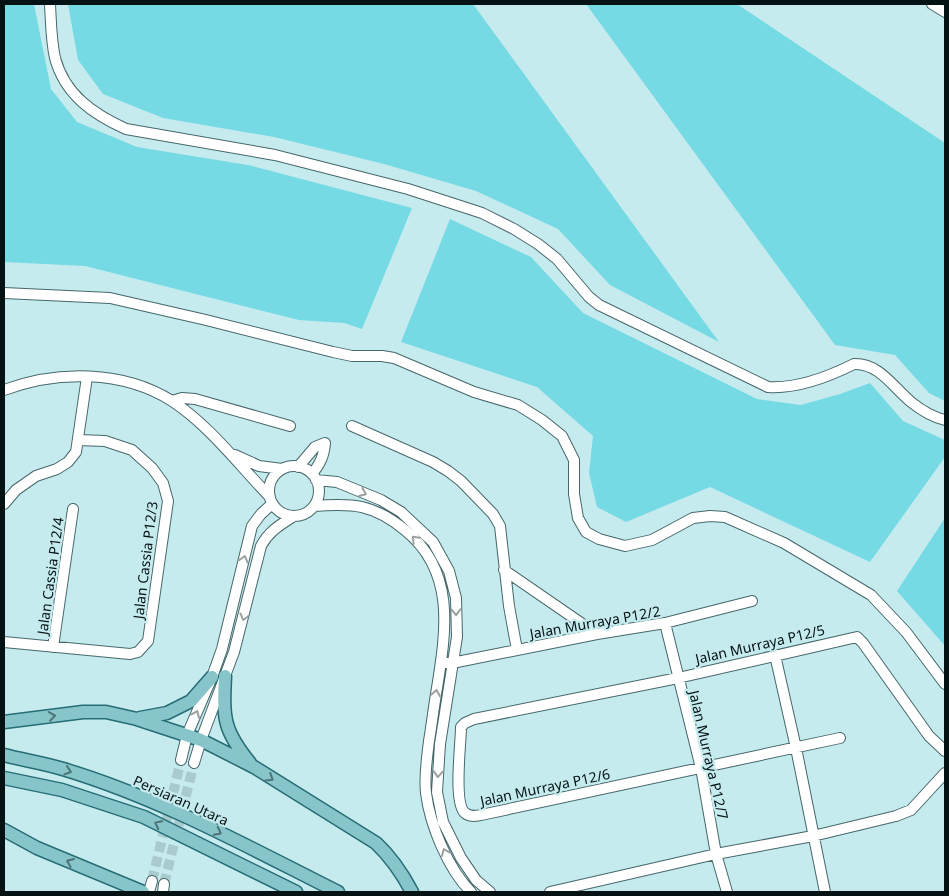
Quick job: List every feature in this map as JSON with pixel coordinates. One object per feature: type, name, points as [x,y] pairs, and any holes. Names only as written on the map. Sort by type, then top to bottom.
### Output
[{"type":"main road","points":[[225,676],[223,708],[228,728],[237,747],[254,767]]},
{"type":"main road","points":[[137,719],[167,713],[191,700],[212,677]]},
{"type":"main road","points":[[4,722],[83,712],[106,712],[137,719],[200,740],[254,767],[376,843],[394,861],[412,892]]},
{"type":"main road","name":"Persiaran Utara","points":[[4,755],[62,769],[129,792],[192,819],[338,892]]},
{"type":"main road","points":[[4,778],[62,790],[144,817],[296,892]]},
{"type":"main road","points":[[4,830],[36,848],[143,892]]},
{"type":"main road","points":[[115,881],[122,892]]},
{"type":"street","points":[[50,4],[55,57],[63,77],[74,94],[88,108],[105,119],[126,128],[275,155],[408,189],[482,213],[514,229],[558,259],[589,297],[598,305],[768,387],[798,386],[854,364],[862,363],[878,371],[922,410],[945,420]]},
{"type":"street","points":[[932,4],[945,12]]},
{"type":"street","points":[[4,293],[110,298],[333,352],[352,356],[394,358],[474,392],[518,405],[542,420],[562,436],[574,460],[574,494],[578,518],[586,532],[599,539],[626,546],[652,540],[693,518],[726,517],[784,543],[871,596],[906,632],[945,684]]},
{"type":"street","points":[[4,390],[24,383],[60,377],[101,377],[141,386],[172,401],[201,425],[227,450],[282,513],[294,516]]},
{"type":"street","points":[[4,504],[16,490],[36,476],[57,469],[68,462],[76,452],[87,377]]},
{"type":"street","points":[[172,401],[182,398],[195,399],[290,426]]},
{"type":"street","points":[[352,426],[433,462],[461,482],[493,514],[500,526],[504,570],[517,650]]},
{"type":"street","name":"Jalan Cassia P12/3","points":[[4,642],[130,654],[138,652],[144,647],[150,634],[168,500],[163,483],[152,468],[132,450],[105,441],[78,440]]},
{"type":"street","points":[[298,466],[316,447],[325,443],[321,463],[314,477]]},
{"type":"street","points":[[194,762],[200,740],[234,652],[261,546],[266,536],[273,529],[294,516],[305,514],[314,506],[319,494],[314,477],[306,469],[298,466],[282,469],[259,466],[246,462],[227,450]]},
{"type":"street","points":[[181,760],[187,735],[222,649],[252,526],[271,500],[269,490],[272,478],[282,469]]},
{"type":"street","points":[[314,477],[337,482],[381,500],[402,512],[433,542],[449,571],[456,598],[457,637],[440,744],[437,792],[443,822],[461,858],[476,880],[490,892]]},
{"type":"street","points":[[314,506],[352,504],[371,508],[396,522],[422,547],[437,574],[445,604],[445,636],[426,767],[426,793],[435,827],[449,861],[457,875],[471,892]]},
{"type":"street","name":"Jalan Cassia P12/4","points":[[54,647],[73,509]]},
{"type":"street","points":[[504,570],[597,634]]},
{"type":"street","name":"Jalan Murraya P12/2","points":[[441,662],[452,663],[597,634],[665,623],[752,601]]},
{"type":"street","name":"Jalan Murraya P12/7","points":[[665,623],[701,768],[716,854],[727,892]]},
{"type":"street","name":"Jalan Murraya P12/5","points":[[678,678],[857,637],[928,736],[945,751]]},
{"type":"street","points":[[775,655],[825,892]]},
{"type":"street","name":"Jalan Murraya P12/6","points":[[678,678],[474,719],[465,723],[461,727],[461,749],[458,768],[461,806],[464,812],[470,816],[480,815],[701,768]]},
{"type":"street","points":[[701,768],[840,738]]},
{"type":"street","points":[[550,892],[716,854],[813,836],[896,816],[911,810],[945,773]]},
{"type":"street","points":[[149,892],[152,881]]},
{"type":"shaded area","points":[[4,4],[34,4],[51,89],[77,122],[137,147],[248,165],[412,208],[362,329],[344,323],[299,320],[85,266],[4,262]]},
{"type":"shaded area","points":[[68,4],[473,4],[719,342],[610,285],[558,229],[476,191],[384,164],[274,137],[163,118],[103,94],[78,60]]},
{"type":"shaded area","points":[[586,4],[737,4],[945,143],[945,401],[929,393],[895,355],[835,345]]},
{"type":"shaded area","points":[[450,219],[531,257],[583,313],[757,399],[801,405],[870,383],[903,421],[945,440],[945,457],[870,562],[710,487],[626,522],[597,507],[589,473],[593,436],[537,387],[401,342]]},
{"type":"shaded area","points":[[945,518],[945,646],[897,591]]},
{"type":"tunnel","points":[[152,881],[181,760]]},
{"type":"tunnel","points":[[164,884],[194,763]]}]
